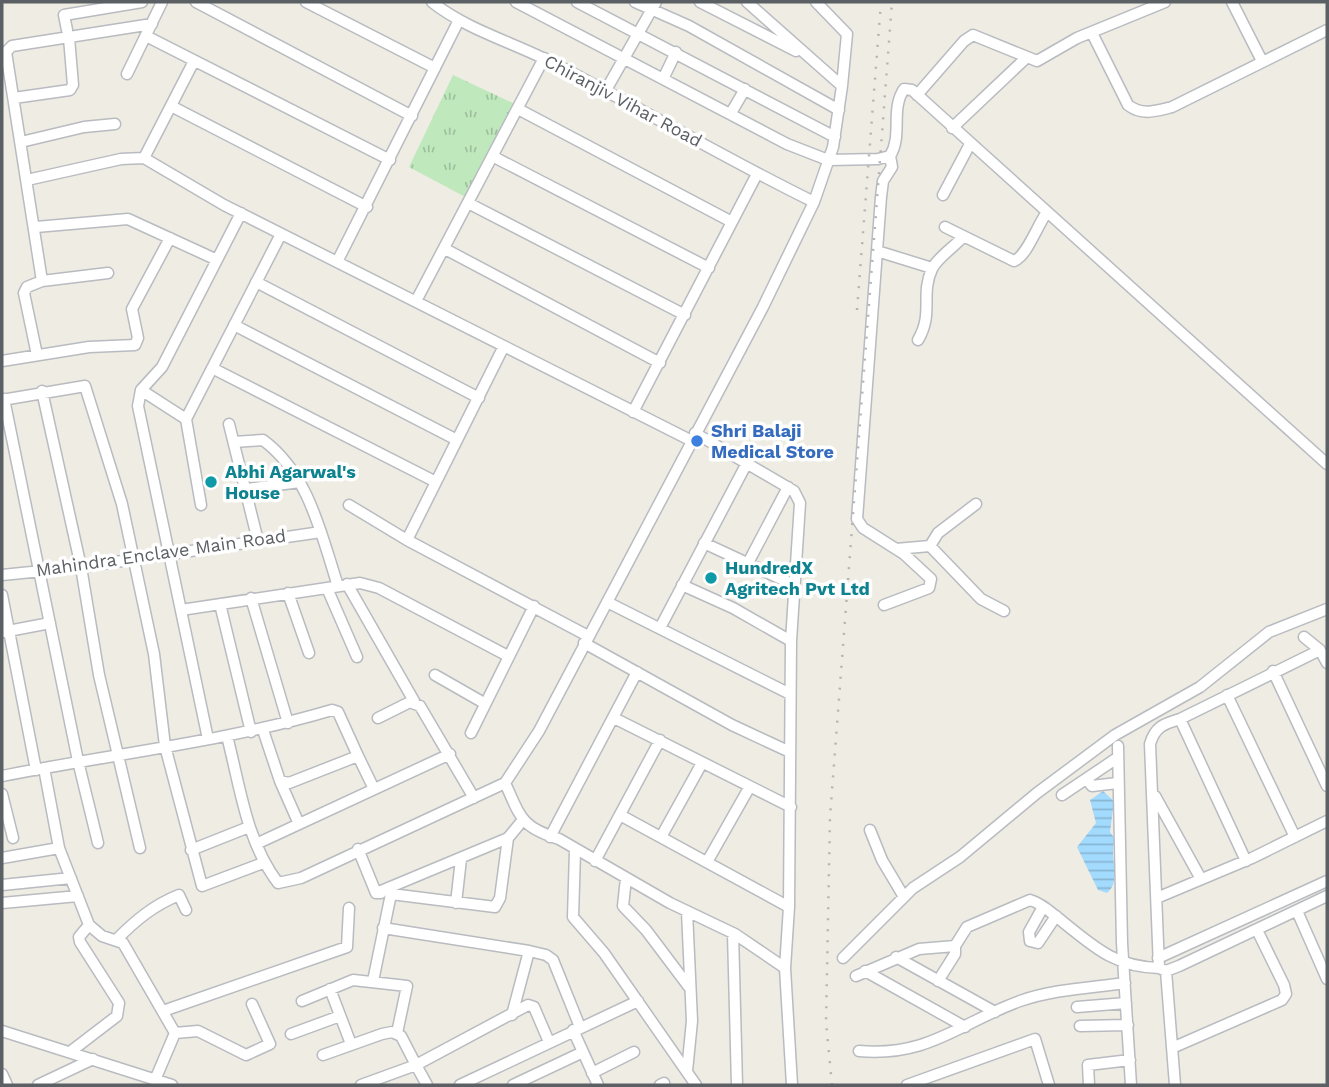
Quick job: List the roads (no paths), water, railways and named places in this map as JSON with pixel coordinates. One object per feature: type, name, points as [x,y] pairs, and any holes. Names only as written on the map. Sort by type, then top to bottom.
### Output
[{"type":"street","points":[[14,98],[71,90],[73,85],[68,34],[62,2]]},
{"type":"street","points":[[64,15],[142,2]]},
{"type":"street","points":[[127,74],[162,2]]},
{"type":"street","points":[[196,2],[412,116]]},
{"type":"street","points":[[306,2],[435,68]]},
{"type":"street","name":"Chiranjiv Vihar Road","points":[[432,2],[459,20],[544,58],[757,174],[814,202]]},
{"type":"street","points":[[516,2],[664,77],[787,144],[828,160],[878,159],[890,156]]},
{"type":"street","points":[[577,2],[835,137]]},
{"type":"street","points":[[635,2],[654,6],[839,110]]},
{"type":"street","points":[[700,2],[806,57]]},
{"type":"street","points":[[747,2],[806,57],[842,86]]},
{"type":"street","points":[[228,736],[249,827],[263,863],[278,883],[301,878],[358,849],[505,783],[539,731],[763,307],[814,202],[835,137],[847,34],[816,2]]},
{"type":"street","points":[[917,94],[973,35],[1037,61],[1092,33],[1166,2]]},
{"type":"street","points":[[1232,2],[1262,61]]},
{"type":"street","points":[[606,90],[654,6]]},
{"type":"street","points":[[337,262],[459,20]]},
{"type":"street","points":[[42,281],[36,227],[5,56],[9,48],[68,34],[152,24]]},
{"type":"street","points":[[1092,33],[1128,105],[1136,111],[1172,107],[1327,30]]},
{"type":"street","points":[[146,36],[390,160]]},
{"type":"street","points":[[664,77],[676,52]]},
{"type":"street","points":[[416,301],[470,204],[544,58]]},
{"type":"street","points":[[952,128],[1026,58]]},
{"type":"street","points":[[144,158],[194,61]]},
{"type":"street","points":[[731,113],[745,89]]},
{"type":"street","points":[[884,604],[929,588],[932,584],[931,579],[895,548],[863,528],[857,519],[881,197],[883,181],[892,167],[890,156],[897,134],[896,103],[904,89],[917,94],[1327,464]]},
{"type":"street","points":[[171,106],[367,206]]},
{"type":"street","points":[[517,109],[732,222]]},
{"type":"street","points":[[21,142],[84,127],[115,124]]},
{"type":"street","points":[[943,195],[970,144]]},
{"type":"street","points":[[494,157],[709,268]]},
{"type":"street","points":[[27,180],[121,159],[144,158],[241,213],[503,348],[633,412],[748,461],[799,496],[791,641],[791,807],[785,968],[792,1085]]},
{"type":"street","points":[[633,412],[757,174]]},
{"type":"street","points":[[470,204],[685,315]]},
{"type":"street","points":[[944,227],[1014,261],[1026,252],[1033,232],[1047,212]]},
{"type":"street","points":[[208,739],[138,407],[141,390],[162,367],[215,259],[241,213]]},
{"type":"street","points":[[36,227],[128,219],[215,259]]},
{"type":"street","points":[[201,505],[186,418],[281,234]]},
{"type":"street","points":[[918,340],[927,326],[926,290],[932,268],[963,237]]},
{"type":"street","points":[[2,361],[89,347],[135,345],[138,338],[132,309],[170,238]]},
{"type":"street","points":[[445,249],[660,363]]},
{"type":"street","points":[[877,251],[932,268]]},
{"type":"street","points":[[37,355],[24,293],[27,287],[42,281],[108,273]]},
{"type":"street","points":[[256,282],[479,398]]},
{"type":"street","points":[[234,325],[457,440]]},
{"type":"street","points":[[407,540],[503,348]]},
{"type":"street","points":[[212,368],[436,482]]},
{"type":"street","points":[[98,843],[78,761],[41,571],[3,399],[85,386],[122,504],[154,654],[165,746],[201,886],[263,863]]},
{"type":"street","points":[[141,390],[186,418]]},
{"type":"street","points":[[42,391],[80,567],[99,675],[140,848]]},
{"type":"street","points":[[229,424],[258,541]]},
{"type":"street","points":[[234,442],[263,440],[287,461],[300,482],[321,533],[357,657]]},
{"type":"street","points":[[660,628],[748,461]]},
{"type":"street","points":[[247,489],[300,482]]},
{"type":"street","points":[[748,563],[788,487]]},
{"type":"street","points":[[930,546],[938,533],[976,504]]},
{"type":"street","points":[[349,505],[407,540],[534,606],[637,673],[732,725],[790,752]]},
{"type":"street","name":"Mahindra Enclave Main Road","points":[[2,575],[80,567],[321,533]]},
{"type":"street","points":[[704,543],[794,585]]},
{"type":"street","points":[[895,548],[930,546],[981,599],[1004,611]]},
{"type":"street","points":[[181,610],[360,583],[379,588],[508,656]]},
{"type":"street","points":[[682,585],[733,608],[791,641]]},
{"type":"street","points":[[337,586],[414,701],[423,710],[474,798]]},
{"type":"street","points":[[288,593],[309,653]]},
{"type":"street","points":[[2,595],[5,631],[59,848],[89,925],[102,936],[117,939],[129,949],[175,1033]]},
{"type":"street","points":[[251,598],[288,723]]},
{"type":"street","points":[[607,602],[790,694]]},
{"type":"street","points":[[220,604],[251,732]]},
{"type":"street","points":[[471,733],[534,606]]},
{"type":"street","points":[[844,958],[904,897],[1115,735],[1200,687],[1269,632],[1327,609]]},
{"type":"street","points":[[5,631],[50,623]]},
{"type":"street","points":[[1304,637],[1320,650],[1327,663]]},
{"type":"street","points":[[1175,1085],[1161,966],[1150,744],[1153,733],[1160,725],[1180,719],[1320,650]]},
{"type":"street","points":[[1273,671],[1327,786]]},
{"type":"street","points":[[550,837],[637,673]]},
{"type":"street","points":[[435,675],[484,703]]},
{"type":"street","points":[[1227,695],[1295,837]]},
{"type":"street","points":[[378,718],[414,701]]},
{"type":"street","points":[[2,776],[263,730],[331,710],[338,712],[374,789]]},
{"type":"street","points":[[614,718],[791,807]]},
{"type":"street","points":[[1180,719],[1246,861]]},
{"type":"street","points":[[263,730],[280,781],[299,824]]},
{"type":"street","points":[[595,862],[660,740]]},
{"type":"street","points":[[1118,746],[1117,783],[1131,1085]]},
{"type":"street","points":[[256,844],[450,754]]},
{"type":"street","points":[[280,781],[289,783],[359,756]]},
{"type":"street","points":[[1062,795],[1117,758]]},
{"type":"street","points":[[662,837],[702,763]]},
{"type":"street","points":[[1086,779],[1092,786],[1117,783]]},
{"type":"street","points":[[505,783],[522,821],[687,911],[733,933],[785,968]]},
{"type":"street","points":[[707,862],[749,788]]},
{"type":"street","points":[[1153,792],[1202,879]]},
{"type":"street","points":[[2,794],[13,838]]},
{"type":"street","points":[[620,815],[789,907]]},
{"type":"street","points":[[376,893],[508,838],[522,821]]},
{"type":"street","points":[[1159,897],[1246,861],[1327,821]]},
{"type":"street","points":[[191,850],[249,827]]},
{"type":"street","points":[[870,830],[904,897]]},
{"type":"street","points":[[376,893],[495,906],[500,898],[508,838]]},
{"type":"street","points":[[2,858],[59,848]]},
{"type":"street","points":[[358,849],[376,893]]},
{"type":"street","points":[[575,851],[573,917],[638,1001],[696,1085]]},
{"type":"street","points":[[456,903],[461,859]]},
{"type":"street","points":[[2,886],[71,878]]},
{"type":"street","points":[[626,878],[623,906],[646,930],[689,988]]},
{"type":"street","points":[[1161,966],[1327,881]]},
{"type":"street","points":[[373,981],[391,894]]},
{"type":"street","points":[[117,939],[139,917],[179,895],[186,910]]},
{"type":"street","points":[[2,903],[78,896]]},
{"type":"street","points":[[938,981],[955,954],[955,946],[967,927],[1030,900],[1056,916],[1102,954],[1125,965],[1161,966],[1257,930],[1327,897]]},
{"type":"street","points":[[1044,907],[1029,932],[1030,942],[1038,943],[1056,916]]},
{"type":"street","points":[[163,1011],[347,947],[349,908]]},
{"type":"street","points":[[687,911],[692,1021],[687,1072]]},
{"type":"street","points":[[1297,911],[1326,972]]},
{"type":"street","points":[[70,1052],[117,1016],[120,1010],[119,1003],[80,942],[79,937],[89,925]]},
{"type":"street","points":[[383,928],[529,951],[546,955],[553,960],[583,1052],[598,1085]]},
{"type":"street","points":[[1172,1048],[1282,1000],[1286,994],[1284,985],[1257,930]]},
{"type":"street","points":[[733,933],[737,1085]]},
{"type":"street","points":[[955,946],[927,947],[860,974],[965,1027]]},
{"type":"street","points":[[512,1015],[529,951]]},
{"type":"street","points":[[897,957],[995,1012]]},
{"type":"street","points":[[302,1001],[353,980],[407,986],[397,1033],[427,1085]]},
{"type":"street","points":[[859,1051],[901,1051],[932,1043],[995,1012],[1048,994],[1125,983]]},
{"type":"street","points":[[330,989],[351,1044]]},
{"type":"street","points":[[460,1085],[638,1001]]},
{"type":"street","points":[[1077,1007],[1126,1003]]},
{"type":"street","points":[[175,1033],[198,1031],[246,1055],[270,1044],[252,1004]]},
{"type":"street","points":[[361,1085],[416,1065],[528,1005],[534,1007],[549,1042]]},
{"type":"street","points":[[291,1034],[341,1016]]},
{"type":"street","points":[[1080,1026],[1128,1025]]},
{"type":"street","points":[[2,1031],[172,1085]]},
{"type":"street","points":[[155,1080],[175,1033]]},
{"type":"street","points":[[323,1055],[382,1034],[397,1033]]},
{"type":"street","points":[[907,1085],[1035,1039],[1049,1085]]},
{"type":"street","points":[[513,1085],[583,1052]]},
{"type":"street","points":[[592,1073],[634,1052]]},
{"type":"street","points":[[38,1085],[93,1059]]},
{"type":"street","points":[[1088,1085],[1088,1065],[1130,1060]]},
{"type":"water","points":[[1103,791],[1114,801],[1110,832],[1115,839],[1115,875],[1112,888],[1107,893],[1098,890],[1077,847],[1096,823],[1090,800]]},
{"type":"railway","points":[[857,310],[881,2]]},
{"type":"railway","points":[[832,1085],[826,1022],[830,817],[892,2]]},
{"type":"place","name":"Shri Balaji Medical Store","points":[[697,441]]},
{"type":"place","name":"Abhi Agarwal's House","points":[[211,482]]},
{"type":"place","name":"HundredX Agritech Pvt Ltd","points":[[711,578]]}]
